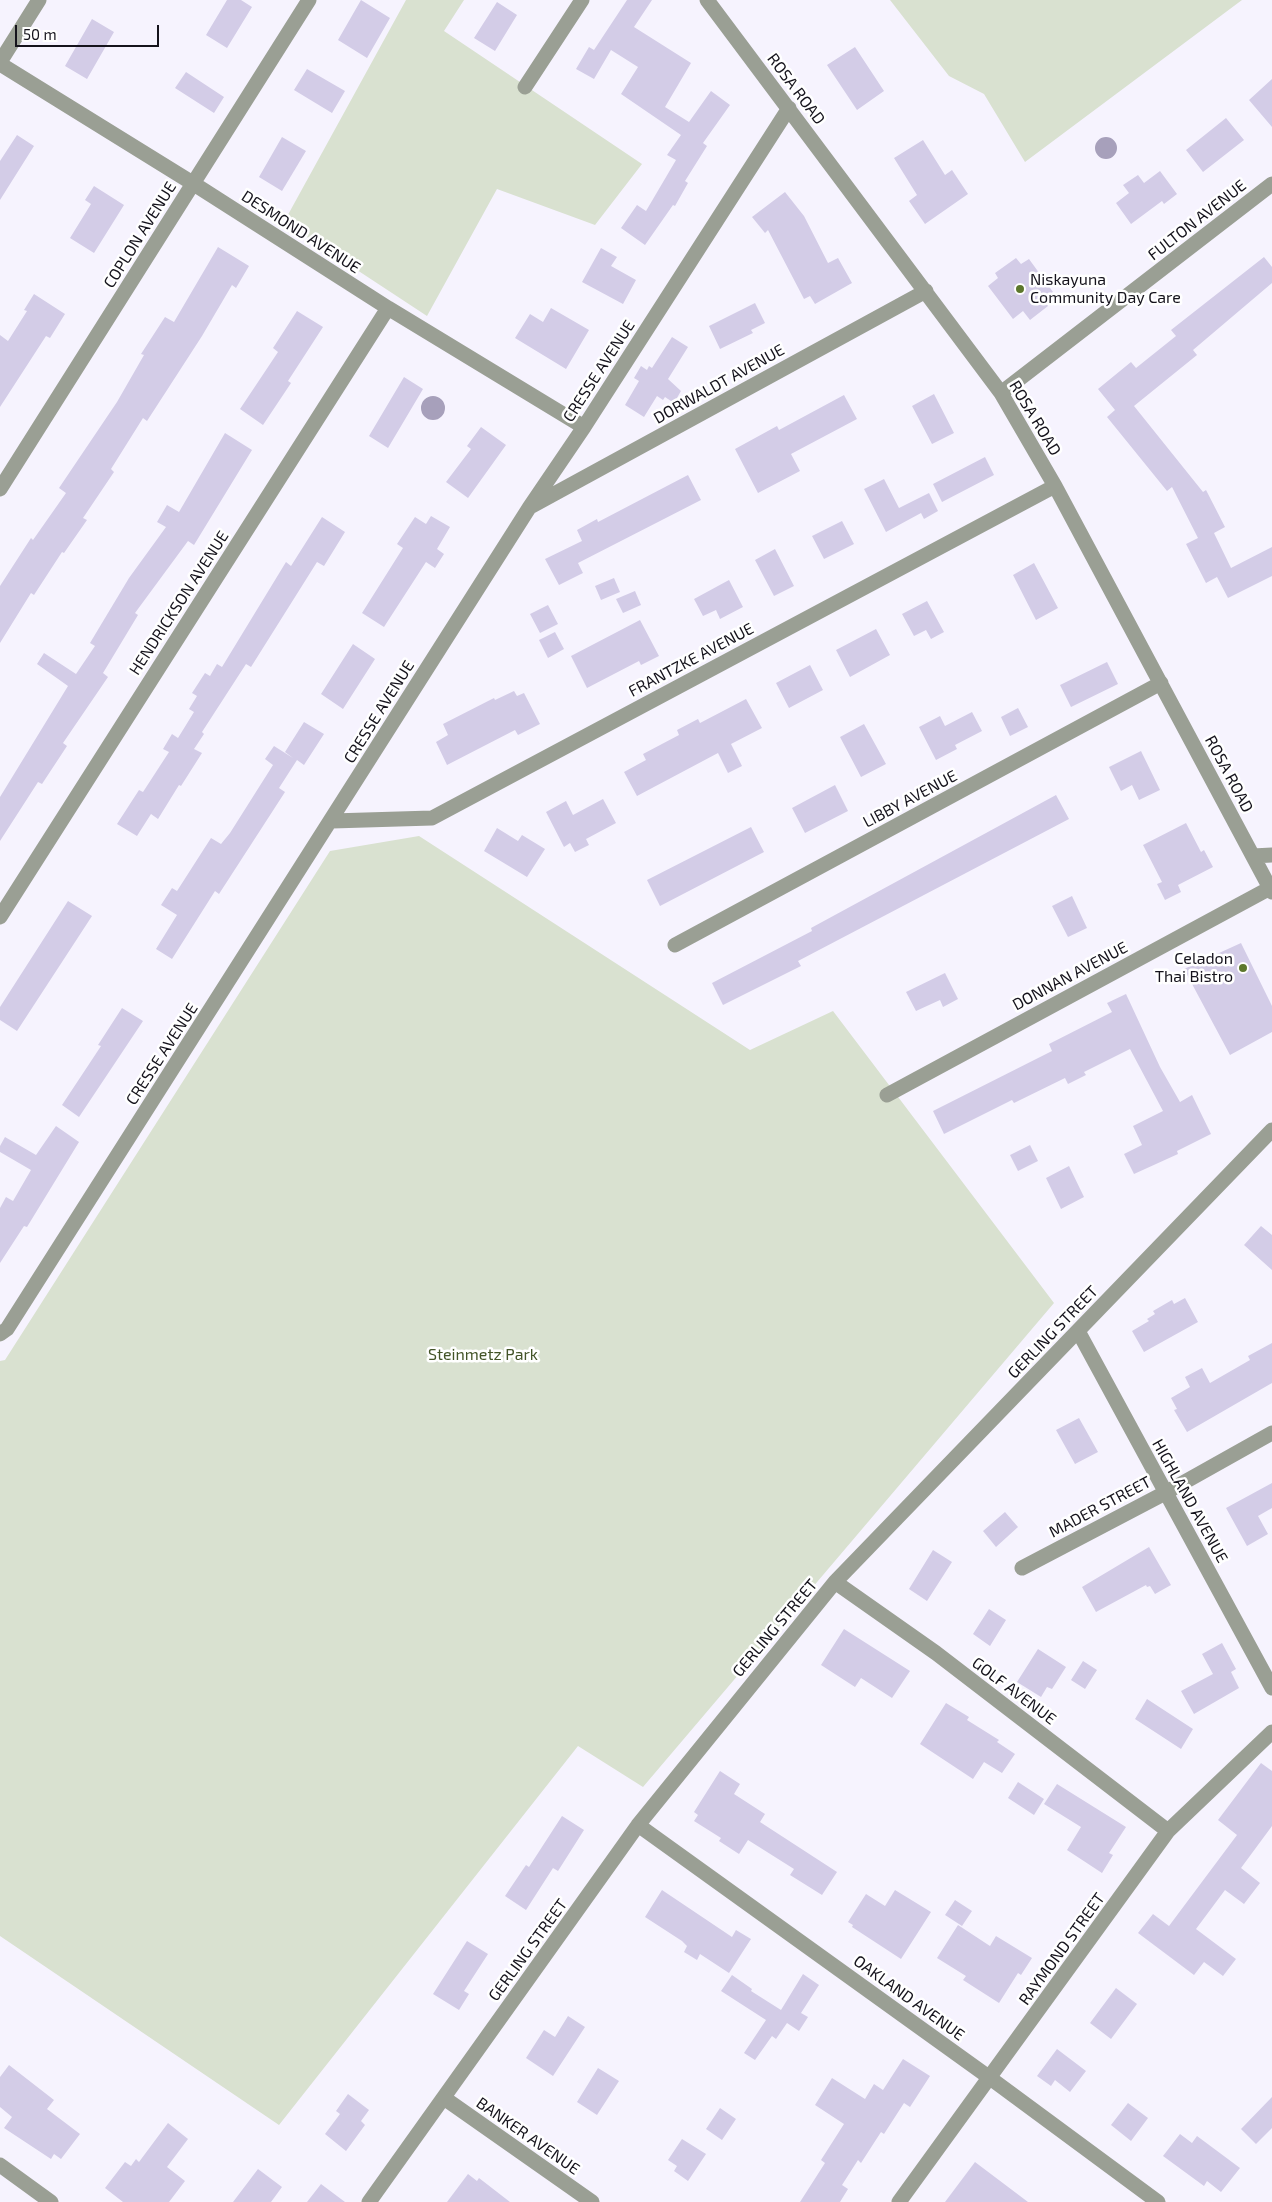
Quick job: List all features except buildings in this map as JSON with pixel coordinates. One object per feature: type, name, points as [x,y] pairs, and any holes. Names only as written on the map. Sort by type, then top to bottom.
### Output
[{"type":"street","points":[[0,63],[39,0]]},
{"type":"street","name":"COPLON AVENUE","points":[[0,489],[309,0]]},
{"type":"street","points":[[525,87],[582,0]]},
{"type":"street","name":"ROSA ROAD","points":[[707,0],[1001,393],[1055,486],[1271,890]]},
{"type":"street","name":"DESMOND AVENUE","points":[[0,63],[388,308],[584,427]]},
{"type":"street","name":"CRESSE AVENUE","points":[[0,1334],[7,1329],[332,821],[528,508],[584,427],[789,108]]},
{"type":"street","name":"FULTON AVENUE","points":[[1001,393],[1272,184]]},
{"type":"street","name":"DORWALDT AVENUE","points":[[528,508],[926,292]]},
{"type":"street","name":"HENDRICKSON AVENUE","points":[[0,916],[388,308]]},
{"type":"street","name":"FRANTZKE AVENUE","points":[[332,821],[432,818],[1055,486]]},
{"type":"street","name":"LIBBY AVENUE","points":[[675,945],[1161,683]]},
{"type":"street","points":[[1253,856],[1272,855]]},
{"type":"street","name":"DONNAN AVENUE","points":[[887,1095],[1271,890]]},
{"type":"street","name":"GERLING STREET","points":[[369,2202],[638,1825],[836,1582],[1272,1130]]},
{"type":"street","name":"HIGHLAND AVENUE","points":[[1078,1332],[1272,1688]]},
{"type":"street","name":"MADER STREET","points":[[1022,1568],[1165,1493],[1272,1433]]},
{"type":"street","name":"GOLF AVENUE","points":[[836,1582],[936,1653],[1168,1831]]},
{"type":"street","name":"RAYMOND STREET","points":[[899,2202],[1168,1831],[1272,1732]]},
{"type":"street","name":"OAKLAND AVENUE","points":[[638,1825],[990,2078],[1158,2202]]},
{"type":"street","name":"BANKER AVENUE","points":[[444,2098],[592,2202]]},
{"type":"street","points":[[0,2165],[51,2202]]},
{"type":"green space","points":[[406,0],[464,0],[444,31],[642,164],[595,225],[497,189],[427,316],[284,222]]},
{"type":"green space","points":[[890,0],[1242,0],[1025,162],[984,94],[949,76]]},
{"type":"green space","name":"Steinmetz Park","points":[[419,836],[750,1050],[833,1011],[1054,1303],[643,1787],[578,1746],[279,2125],[0,1936],[0,1361],[5,1360],[330,851]]},
{"type":"shaded area","points":[[1106,137],[1114,140],[1117,148],[1114,156],[1106,159],[1098,156],[1095,148],[1098,140]]},
{"type":"shaded area","points":[[433,396],[438,397],[444,403],[444,413],[438,419],[433,420],[428,419],[422,413],[421,408],[422,403],[428,397]]},
{"type":"place","name":"Niskayuna Community Day Care","points":[[1020,289]]},
{"type":"place","name":"Celadon Thai Bistro","points":[[1243,968]]}]
